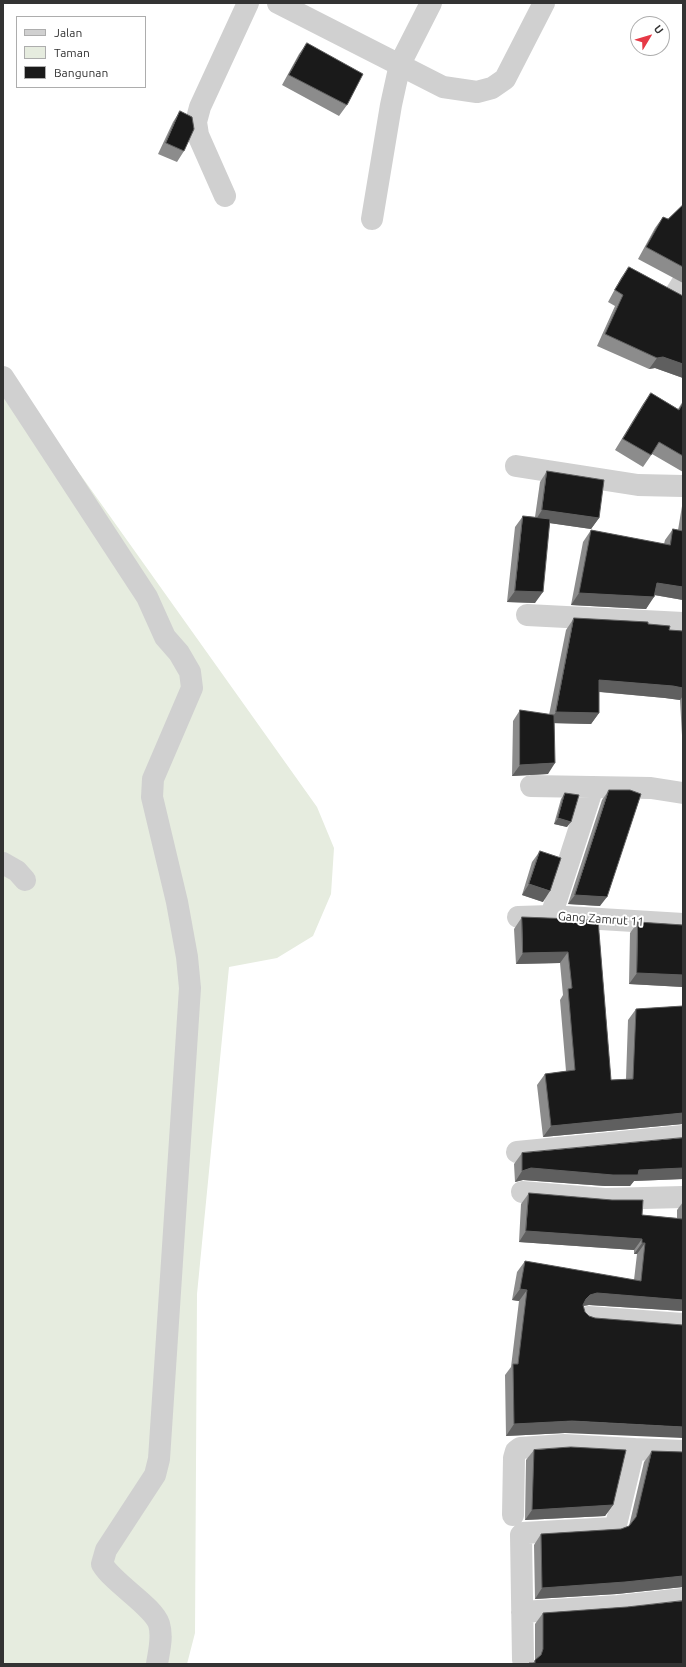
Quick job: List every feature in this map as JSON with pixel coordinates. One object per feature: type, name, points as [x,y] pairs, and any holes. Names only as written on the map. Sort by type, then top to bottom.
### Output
[{"type":"street","points":[[225,196],[198,135],[196,122],[200,107],[248,3]]},
{"type":"street","points":[[278,3],[443,87],[477,92],[492,88],[505,79],[544,3]]},
{"type":"street","points":[[372,219],[391,105],[400,64],[431,3]]},
{"type":"street","points":[[3,377],[147,597],[165,637],[179,653],[190,672],[192,688],[153,779],[152,791],[158,823],[178,902],[187,957],[190,988],[159,1459],[155,1475],[111,1542],[102,1564],[108,1574],[152,1612],[159,1624],[160,1641],[157,1664]]},
{"type":"street","points":[[516,466],[638,484],[683,486]]},
{"type":"street","points":[[527,615],[683,623]]},
{"type":"street","points":[[531,786],[651,788],[683,793]]},
{"type":"street","points":[[551,916],[593,787]]},
{"type":"street","points":[[3,864],[17,871],[25,880]]},
{"type":"street","name":"Gang Zamrut 11","points":[[518,917],[551,916],[683,924]]},
{"type":"street","points":[[517,1152],[683,1136]]},
{"type":"street","points":[[522,1192],[605,1199],[683,1197]]},
{"type":"street","points":[[588,1317],[683,1324]]},
{"type":"street","points":[[513,1515],[514,1458],[516,1451],[520,1448],[564,1445],[683,1451]]},
{"type":"street","points":[[523,1660],[521,1535],[524,1533],[613,1528],[616,1525],[634,1449]]},
{"type":"street","points":[[522,1612],[618,1606],[683,1599]]},
{"type":"green space","points":[[3,366],[317,807],[334,848],[331,894],[313,936],[277,958],[229,967],[197,1294],[195,1633],[187,1664],[3,1664]]},
{"type":"building","points":[[307,43],[363,74],[347,105],[289,75]]},
{"type":"building","points":[[180,111],[192,117],[194,129],[184,151],[166,143]]},
{"type":"building","points":[[683,205],[683,267],[646,247],[663,217],[668,219]]},
{"type":"building","points":[[629,267],[683,296],[683,364],[663,357],[657,358],[605,334],[623,295],[615,290]]},
{"type":"building","points":[[651,393],[679,410],[683,403],[683,456],[659,442],[651,455],[623,439]]},
{"type":"building","points":[[547,471],[604,480],[599,518],[542,510]]},
{"type":"building","points":[[523,516],[550,519],[543,592],[515,591]]},
{"type":"building","points":[[673,529],[683,531],[683,587],[657,583],[654,597],[579,593],[591,530],[670,545]]},
{"type":"building","points":[[574,618],[648,622],[648,624],[670,626],[669,630],[683,631],[683,688],[599,680],[599,713],[556,712]]},
{"type":"building","points":[[520,710],[554,715],[555,763],[520,765]]},
{"type":"building","points":[[609,790],[630,790],[641,794],[607,897],[575,895]]},
{"type":"building","points":[[565,793],[579,795],[571,822],[558,818]]},
{"type":"building","points":[[540,851],[561,858],[550,891],[529,884]]},
{"type":"building","points":[[522,917],[598,920],[611,1080],[633,1079],[636,1009],[683,1006],[683,1113],[551,1126],[545,1074],[575,1070],[568,989],[572,988],[568,952],[523,953]]},
{"type":"building","points":[[638,922],[683,925],[683,975],[637,973]]},
{"type":"building","points":[[683,1138],[683,1168],[639,1170],[638,1175],[613,1175],[531,1168],[522,1171],[522,1153]]},
{"type":"building","points":[[529,1193],[612,1200],[643,1200],[642,1215],[683,1219],[683,1300],[597,1293],[590,1295],[583,1305],[585,1312],[589,1316],[595,1318],[683,1325],[683,1427],[572,1421],[514,1424],[513,1364],[518,1364],[527,1290],[520,1289],[525,1261],[641,1281],[645,1243],[642,1243],[642,1239],[526,1231]]},
{"type":"building","points":[[571,1447],[626,1450],[613,1505],[532,1510],[534,1450]]},
{"type":"building","points":[[652,1451],[683,1452],[683,1576],[542,1588],[541,1534],[621,1529],[629,1526],[636,1517]]},
{"type":"building","points":[[683,1601],[683,1664],[529,1664],[535,1663],[535,1660],[541,1655],[543,1649],[543,1613]]}]
